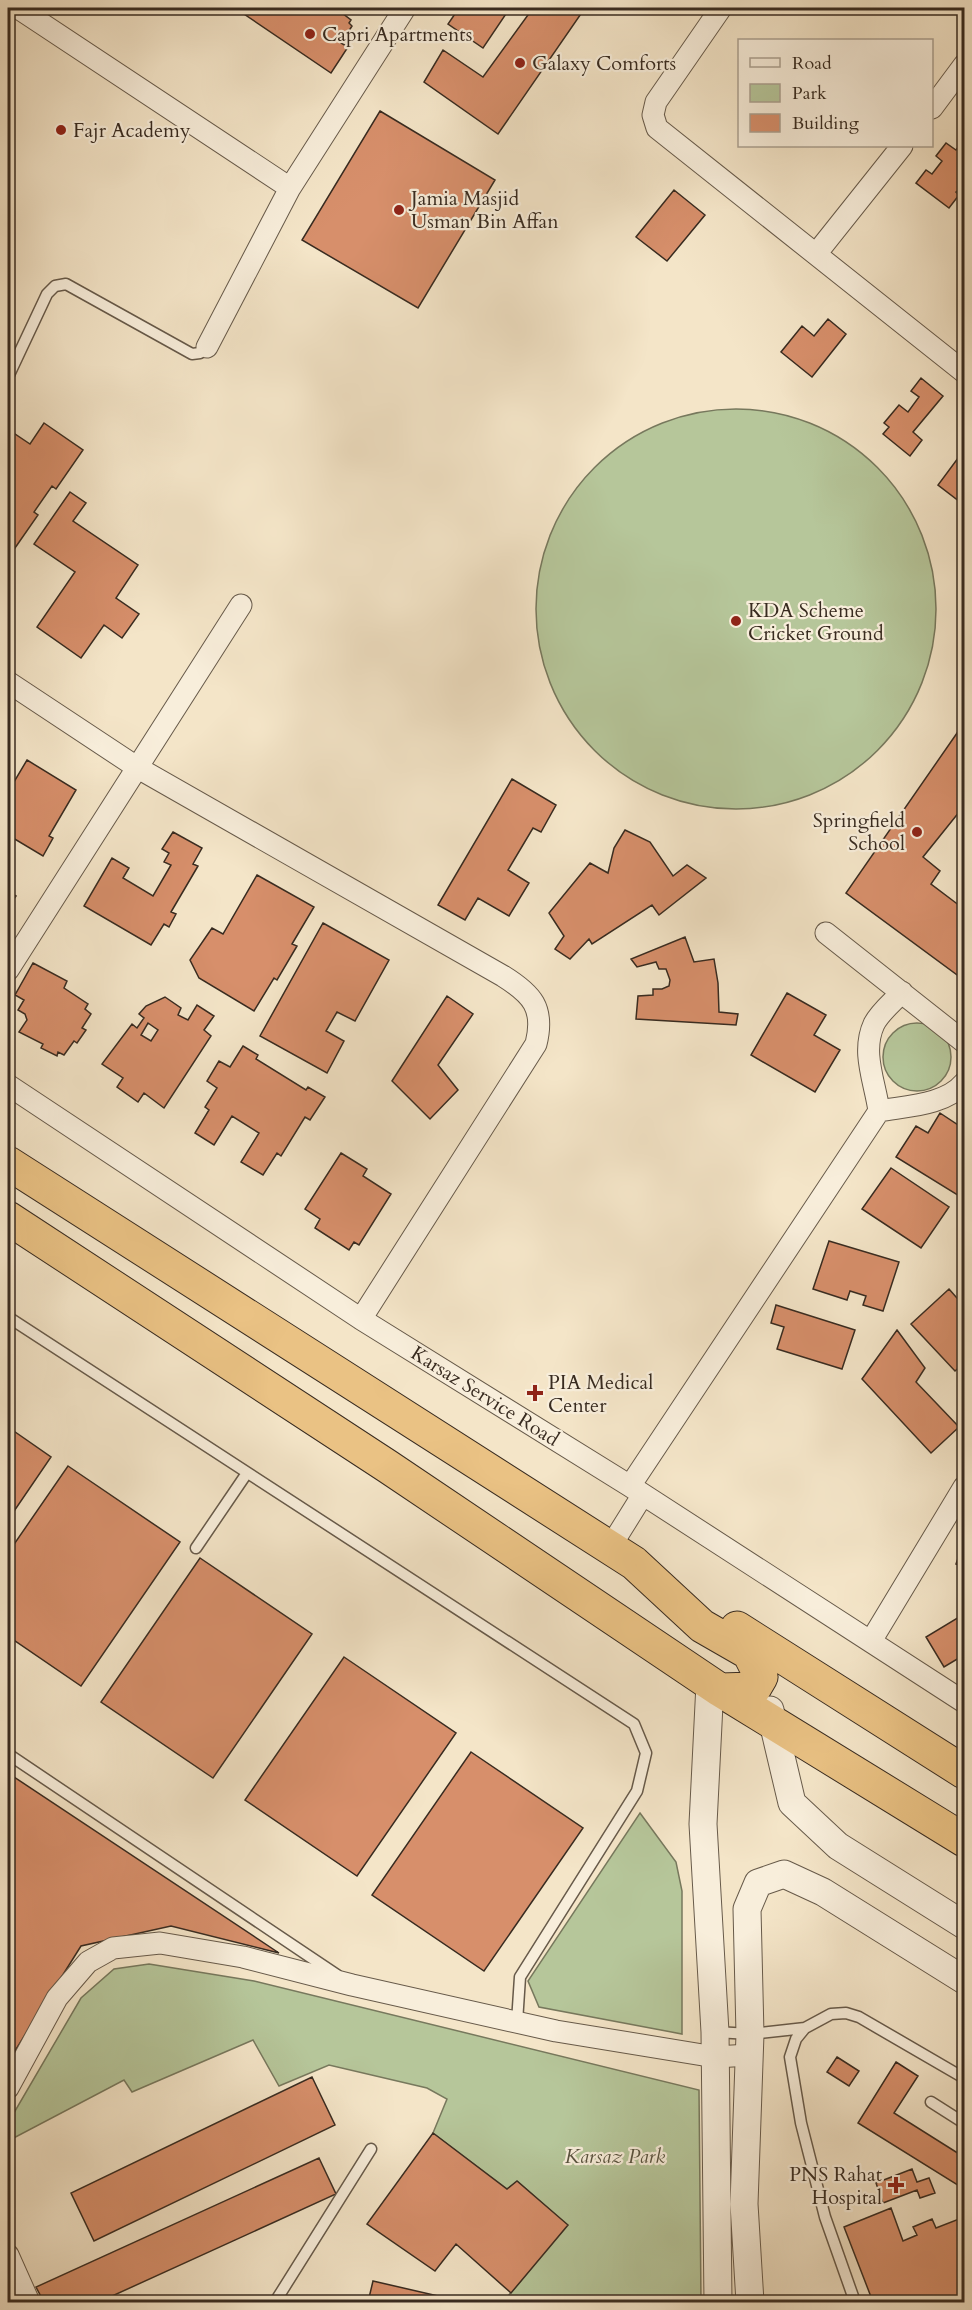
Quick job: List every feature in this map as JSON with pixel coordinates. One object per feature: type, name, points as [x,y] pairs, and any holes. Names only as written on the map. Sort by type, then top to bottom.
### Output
[{"type":"highway","points":[[8,1163],[621,1556],[964,1772]]},
{"type":"highway","points":[[8,1218],[387,1466],[715,1687],[964,1840]]},
{"type":"highway","points":[[621,1556],[702,1626],[749,1653],[761,1677],[754,1689],[715,1687]]},
{"type":"street","points":[[8,15],[12,8]]},
{"type":"street","points":[[18,8],[291,188]]},
{"type":"street","points":[[207,347],[291,188],[405,8]]},
{"type":"street","points":[[721,8],[656,102],[653,115],[657,128],[964,372]]},
{"type":"street","points":[[933,107],[961,79]]},
{"type":"street","points":[[816,254],[901,147]]},
{"type":"street","points":[[8,970],[241,605]]},
{"type":"street","points":[[8,682],[138,768],[503,976],[525,990],[536,1008],[540,1027],[536,1044],[361,1319]]},
{"type":"street","points":[[826,933],[964,1042]]},
{"type":"street","points":[[621,1556],[636,1491],[879,1111],[867,1044],[875,1022],[902,992]]},
{"type":"street","points":[[879,1111],[940,1099],[959,1089],[964,1083]]},
{"type":"street","name":"Karsaz Service Road","points":[[8,1085],[361,1319],[636,1491],[964,1702]]},
{"type":"street","points":[[871,1641],[964,1487]]},
{"type":"street","points":[[761,1677],[792,1803],[838,1846],[964,1925]]},
{"type":"street","points":[[715,1687],[703,1824],[716,2045],[718,2302]]},
{"type":"street","points":[[750,2302],[744,2204],[750,2045],[747,1909],[758,1883],[784,1874],[823,1892],[964,1980]]},
{"type":"street","points":[[8,2088],[57,1998],[88,1962],[112,1948],[160,1943],[243,1957],[352,1985],[556,2031],[716,2045],[750,2045]]},
{"type":"street","points":[[8,2255],[29,2302]]},
{"type":"lane","points":[[8,377],[47,294],[55,286],[66,284],[192,354],[200,353],[207,347]]},
{"type":"lane","points":[[8,1317],[634,1724],[646,1753],[637,1791],[520,1977],[517,2022]]},
{"type":"lane","points":[[196,1548],[247,1473]]},
{"type":"lane","points":[[8,1754],[352,1985]]},
{"type":"lane","points":[[750,2045],[806,2028],[831,2014],[846,2013],[859,2017],[964,2078]]},
{"type":"lane","points":[[806,2028],[796,2039],[790,2057],[801,2123],[825,2217],[855,2302]]},
{"type":"lane","points":[[931,2102],[964,2123]]},
{"type":"lane","points":[[275,2302],[371,2149]]},
{"type":"green space","name":"KDA Scheme Cricket Ground","points":[[736,409],[775,413],[813,424],[847,443],[878,467],[902,498],[921,532],[932,570],[936,609],[932,648],[921,686],[902,720],[878,751],[847,775],[813,794],[775,805],[736,809],[697,805],[659,794],[625,775],[594,751],[570,720],[551,686],[540,648],[536,609],[540,570],[551,532],[570,498],[594,467],[625,443],[659,424],[697,413]]},
{"type":"green space","points":[[917,1023],[930,1026],[941,1033],[948,1044],[951,1057],[948,1070],[941,1081],[930,1088],[917,1091],[904,1088],[893,1081],[886,1070],[883,1057],[886,1044],[893,1033],[904,1026]]},
{"type":"green space","points":[[640,1813],[676,1862],[682,1891],[682,2034],[539,2007],[528,1981]]},
{"type":"green space","name":"Karsaz Park","points":[[149,1964],[254,1981],[699,2090],[701,2302],[503,2302],[567,2225],[518,2182],[507,2189],[433,2133],[447,2099],[427,2088],[329,2065],[279,2086],[253,2040],[132,2092],[124,2080],[8,2141],[8,2123],[81,1998],[114,1969]]},
{"type":"building","name":"Capri Apartments","points":[[235,8],[291,8],[299,13],[304,8],[328,8],[335,13],[338,10],[351,20],[349,23],[352,26],[341,43],[348,47],[331,73]]},
{"type":"building","name":"Galaxy Comforts","points":[[459,8],[510,8],[483,48],[448,24]]},
{"type":"building","name":"Galaxy Comforts","points":[[533,8],[585,8],[498,134],[424,82],[443,50],[483,77]]},
{"type":"building","name":"Jamia Masjid Usman Bin Affan","points":[[380,111],[495,180],[418,308],[302,240]]},
{"type":"building","points":[[964,140],[964,186],[956,192],[959,195],[949,208],[916,183],[926,170],[932,174],[942,161],[936,156],[946,143],[956,150]]},
{"type":"building","points":[[674,190],[705,215],[667,261],[636,237]]},
{"type":"building","points":[[828,319],[846,334],[812,377],[781,352],[802,326],[814,336]]},
{"type":"building","points":[[921,378],[943,396],[913,432],[922,440],[910,456],[883,434],[889,427],[884,423],[899,405],[908,412],[919,397],[911,391]]},
{"type":"building","points":[[44,423],[83,450],[56,489],[52,486],[34,512],[38,515],[8,558],[8,431],[30,444]]},
{"type":"building","points":[[964,450],[964,505],[938,485]]},
{"type":"building","points":[[70,492],[86,503],[73,521],[138,565],[116,598],[139,614],[122,638],[104,625],[81,658],[37,627],[75,572],[34,544]]},
{"type":"building","name":"Springfield School","points":[[964,723],[964,806],[923,857],[940,871],[931,884],[964,909],[964,980],[846,893]]},
{"type":"building","points":[[27,760],[76,790],[49,836],[53,838],[43,856],[8,835],[8,792]]},
{"type":"building","points":[[512,779],[556,805],[541,832],[533,828],[508,870],[529,883],[509,916],[478,898],[465,920],[438,905]]},
{"type":"building","points":[[625,830],[650,842],[673,876],[687,865],[706,878],[659,915],[652,905],[592,944],[589,939],[570,959],[555,949],[564,936],[549,913],[590,863],[608,873],[614,848]]},
{"type":"building","points":[[173,832],[202,848],[193,864],[198,866],[171,912],[176,914],[169,927],[164,924],[151,945],[84,906],[112,858],[129,868],[123,878],[153,896],[171,865],[164,862],[169,853],[162,849]]},
{"type":"building","points":[[257,875],[314,907],[292,944],[297,946],[277,980],[274,978],[254,1011],[199,978],[190,960],[212,928],[223,934]]},
{"type":"building","points":[[8,891],[16,896],[8,908]]},
{"type":"building","points":[[323,923],[389,960],[355,1021],[337,1012],[326,1031],[344,1041],[327,1073],[260,1036]]},
{"type":"building","points":[[8,926],[14,931],[8,940]]},
{"type":"building","points":[[685,937],[694,962],[714,959],[719,1012],[738,1014],[736,1025],[636,1019],[638,996],[653,995],[653,989],[669,986],[670,980],[666,969],[659,969],[656,962],[637,967],[631,959]]},
{"type":"building","points":[[33,963],[67,981],[64,988],[88,1004],[85,1009],[91,1014],[82,1028],[86,1030],[77,1043],[74,1041],[64,1055],[58,1052],[57,1056],[41,1048],[43,1044],[19,1032],[27,1020],[25,1014],[18,1010],[24,1000],[15,995]]},
{"type":"building","points":[[787,993],[826,1015],[814,1035],[840,1050],[815,1092],[751,1055]]},
{"type":"building","points":[[447,996],[473,1014],[438,1065],[458,1090],[430,1119],[392,1081]]},
{"type":"building","points":[[165,997],[181,1008],[178,1015],[188,1020],[197,1005],[214,1016],[204,1030],[211,1036],[164,1108],[144,1093],[138,1102],[117,1087],[123,1078],[102,1064],[132,1024],[137,1028],[144,1018],[139,1014],[146,1006]],"holes":[[[148,1023],[158,1030],[151,1041],[141,1035]]]},
{"type":"building","points":[[243,1046],[258,1055],[256,1059],[306,1090],[308,1087],[325,1097],[310,1120],[305,1117],[281,1156],[277,1153],[263,1175],[241,1162],[259,1133],[232,1116],[214,1145],[195,1133],[209,1110],[205,1107],[217,1088],[207,1081],[219,1061],[230,1067]]},
{"type":"building","points":[[940,1113],[964,1129],[964,1199],[896,1157],[916,1126],[928,1133]]},
{"type":"building","points":[[341,1153],[367,1169],[363,1176],[391,1194],[359,1245],[354,1242],[349,1250],[315,1228],[320,1219],[305,1209]]},
{"type":"building","points":[[891,1168],[949,1207],[921,1248],[862,1209]]},
{"type":"building","points":[[829,1241],[899,1262],[883,1311],[863,1305],[866,1296],[850,1291],[847,1300],[813,1289]]},
{"type":"building","points":[[964,1265],[964,1279],[958,1271]]},
{"type":"building","points":[[949,1289],[964,1306],[964,1363],[955,1371],[911,1324]]},
{"type":"building","points":[[776,1305],[855,1330],[842,1369],[777,1349],[784,1327],[771,1323]]},
{"type":"building","points":[[897,1330],[925,1368],[916,1382],[959,1427],[931,1453],[862,1379]]},
{"type":"building","points":[[8,1427],[51,1457],[8,1520]]},
{"type":"building","points":[[68,1466],[180,1542],[81,1686],[8,1636],[8,1553]]},
{"type":"building","points":[[962,1547],[964,1548],[964,1567],[956,1564]]},
{"type":"building","points":[[200,1558],[312,1634],[213,1778],[101,1702]]},
{"type":"building","points":[[964,1614],[964,1655],[944,1667],[926,1637]]},
{"type":"building","points":[[344,1657],[456,1733],[357,1876],[245,1800]]},
{"type":"building","points":[[471,1752],[583,1828],[484,1971],[372,1895]]},
{"type":"building","points":[[8,1773],[279,1953],[171,1926],[81,1946],[8,2062]]},
{"type":"building","points":[[837,2057],[859,2071],[849,2086],[827,2072]]},
{"type":"building","points":[[896,2062],[918,2076],[894,2113],[964,2157],[964,2189],[858,2123]]},
{"type":"building","points":[[312,2077],[335,2125],[94,2241],[71,2193]]},
{"type":"building","points":[[433,2133],[507,2189],[517,2181],[568,2225],[511,2293],[456,2244],[435,2271],[367,2224]]},
{"type":"building","points":[[319,2158],[336,2194],[99,2302],[44,2302],[36,2287]]},
{"type":"building","points":[[912,2169],[917,2182],[929,2178],[935,2193],[920,2198],[917,2190],[883,2203],[876,2183]]},
{"type":"building","points":[[891,2208],[903,2241],[917,2235],[913,2227],[932,2219],[936,2228],[964,2217],[964,2285],[962,2285],[964,2302],[873,2302],[844,2227]]},
{"type":"building","points":[[373,2281],[464,2302],[368,2302]]},
{"type":"place","name":"Capri Apartments","points":[[310,34]]},
{"type":"place","name":"Galaxy Comforts","points":[[520,63]]},
{"type":"place","name":"Fajr Academy","points":[[61,130]]},
{"type":"place","name":"Jamia Masjid Usman Bin Affan","points":[[399,210]]},
{"type":"place","name":"KDA Scheme Cricket Ground","points":[[736,621]]},
{"type":"place","name":"Springfield School","points":[[917,832]]},
{"type":"place","name":"PIA Medical Center","points":[[535,1393]]},
{"type":"place","name":"PNS Rahat Hospital","points":[[896,2185]]}]
